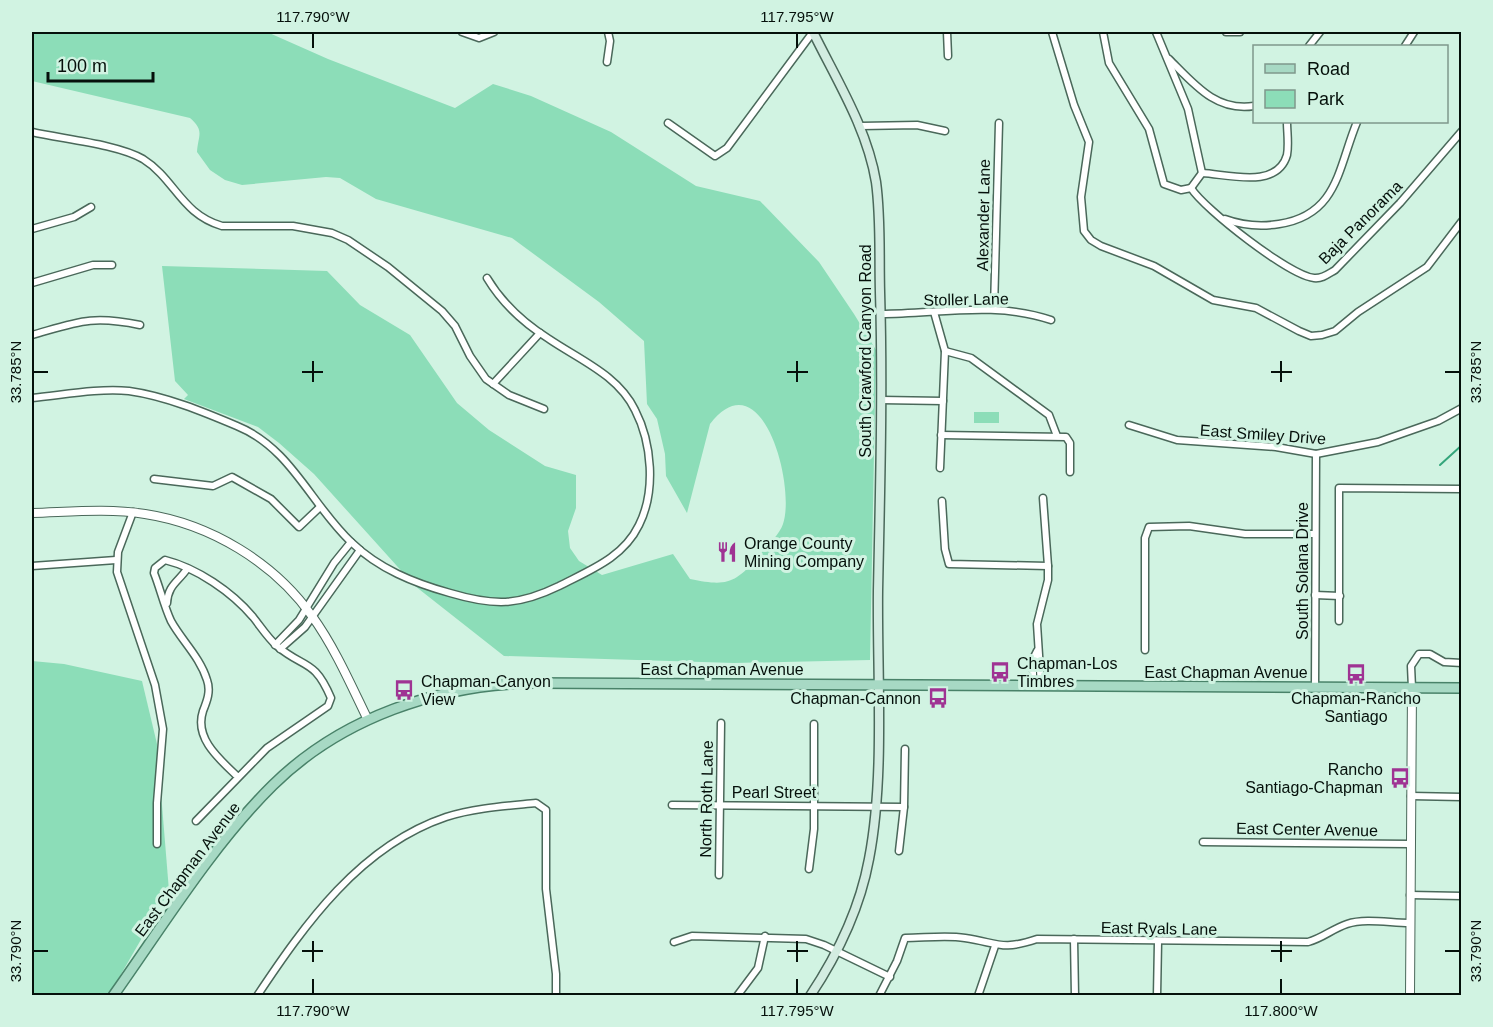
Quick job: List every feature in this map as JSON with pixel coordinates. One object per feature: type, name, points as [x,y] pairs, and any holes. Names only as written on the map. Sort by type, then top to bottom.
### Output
[{"type":"main road","name":"South Crawford Canyon Road","points":[[810,996],[837,951],[864,883],[872,842],[878,685],[881,400],[881,314],[876,182],[861,126],[813,32]]},
{"type":"main road","name":"East Chapman Avenue","points":[[113,996],[229,834],[254,805],[309,756],[368,720],[435,696],[515,683],[1461,688]]},
{"type":"street","points":[[462,32],[479,38],[494,32]]},
{"type":"street","points":[[607,62],[610,41],[608,32]]},
{"type":"street","points":[[668,123],[715,156],[727,148],[813,32]]},
{"type":"street","points":[[947,32],[948,56]]},
{"type":"street","points":[[1052,32],[1074,105],[1089,142],[1081,197],[1084,231],[1091,240],[1101,246],[1154,266],[1213,300],[1256,308],[1311,336],[1335,331],[1358,312],[1427,267],[1461,220]]},
{"type":"street","points":[[1103,32],[1109,63],[1149,129],[1161,178],[1172,188],[1191,188],[1202,173],[1188,109],[1169,66],[1169,59]]},
{"type":"street","points":[[1156,32],[1169,59],[1215,100],[1234,107],[1253,106]]},
{"type":"street","points":[[1226,32],[1240,32]]},
{"type":"street","points":[[1310,45],[1320,32]]},
{"type":"street","points":[[1406,45],[1414,32]]},
{"type":"street","name":"Alexander Lane","points":[[994,309],[999,123]]},
{"type":"street","points":[[1202,173],[1246,178],[1274,171],[1286,156],[1287,123]]},
{"type":"street","points":[[1221,218],[1242,225],[1266,226],[1295,221],[1316,210],[1331,192],[1357,123]]},
{"type":"street","points":[[861,126],[917,125],[945,131]]},
{"type":"street","name":"Baja Panorama","points":[[1191,188],[1198,199],[1251,243],[1303,275],[1324,277],[1335,270],[1401,203],[1461,131]]},
{"type":"street","points":[[32,132],[133,154],[151,165],[186,205],[211,222],[222,225],[313,228],[348,240],[388,267],[442,311],[455,326],[477,368],[493,384],[509,395],[544,408]]},
{"type":"street","points":[[32,229],[74,217],[91,207]]},
{"type":"street","points":[[32,283],[93,265],[112,265]]},
{"type":"street","points":[[32,398],[128,391],[160,399],[235,425],[262,438],[279,452],[320,507],[351,542],[392,572],[413,582],[480,602],[500,604],[536,597],[603,564],[629,541],[642,518],[650,492],[650,471],[641,422],[624,391],[609,377],[540,333],[501,299],[487,278]]},
{"type":"street","name":"Stoller Lane","points":[[881,314],[994,309],[1032,314],[1051,320]]},
{"type":"street","points":[[934,312],[945,351],[940,468]]},
{"type":"street","points":[[32,336],[83,320],[100,318],[140,325]]},
{"type":"street","points":[[493,384],[540,333]]},
{"type":"street","points":[[945,351],[971,358],[1049,415],[1057,436]]},
{"type":"street","points":[[881,400],[943,401]]},
{"type":"street","name":"East Smiley Drive","points":[[1129,425],[1177,440],[1276,447],[1316,454],[1378,442],[1438,421],[1461,408]]},
{"type":"street","points":[[942,435],[1057,436],[1069,439],[1070,472]]},
{"type":"street","name":"South Solana Drive","points":[[1315,687],[1316,454]]},
{"type":"street","points":[[154,479],[213,486],[232,477],[271,499],[299,527],[320,507]]},
{"type":"street","points":[[1339,621],[1338,488],[1461,489]]},
{"type":"street","points":[[1037,686],[1040,658],[1037,651],[1037,624],[1048,580],[1043,498]]},
{"type":"street","points":[[942,501],[945,549],[949,564],[1048,566]]},
{"type":"street","points":[[133,512],[116,560],[119,583],[155,685],[163,729],[157,803],[157,843]]},
{"type":"street","points":[[32,513],[133,512],[171,519],[193,526],[232,544],[265,566],[313,616],[368,720]]},
{"type":"street","points":[[1145,650],[1145,538],[1149,527],[1189,526],[1245,534],[1315,534]]},
{"type":"street","points":[[278,647],[299,620],[334,562],[351,542]]},
{"type":"street","points":[[278,647],[305,627],[360,550]]},
{"type":"street","points":[[32,566],[116,560]]},
{"type":"street","points":[[196,821],[237,776],[275,742],[331,702],[328,691],[314,669],[278,647],[243,606],[188,569],[165,560],[155,568],[154,573],[171,620],[195,655],[207,679],[209,692],[201,722],[204,737],[220,760],[237,776]]},
{"type":"street","points":[[166,606],[167,593],[172,584],[188,569]]},
{"type":"street","points":[[1315,595],[1340,596]]},
{"type":"street","points":[[1410,996],[1411,666],[1419,654],[1430,654],[1444,662],[1461,663]]},
{"type":"street","name":"North Roth Lane","points":[[719,875],[720,723]]},
{"type":"street","points":[[809,868],[814,806],[814,724]]},
{"type":"street","points":[[899,851],[904,807],[906,749]]},
{"type":"street","points":[[1411,796],[1461,797]]},
{"type":"street","points":[[257,996],[344,882],[387,847],[406,835],[446,817],[492,807],[536,803],[544,807],[546,889],[556,974],[556,996]]},
{"type":"street","name":"Pearl Street","points":[[672,805],[904,807]]},
{"type":"street","name":"East Center Avenue","points":[[1203,842],[1410,844]]},
{"type":"street","points":[[1410,895],[1461,896]]},
{"type":"street","name":"East Ryals Lane","points":[[890,977],[904,938],[964,938],[994,946],[1017,945],[1037,939],[1308,942],[1324,938],[1333,930],[1349,923],[1409,923]]},
{"type":"street","points":[[674,942],[692,936],[765,936],[806,939],[837,951],[890,977],[879,996]]},
{"type":"street","points":[[736,996],[758,968],[765,936]]},
{"type":"street","points":[[1074,939],[1075,996]]},
{"type":"street","points":[[1157,996],[1158,942]]},
{"type":"street","points":[[978,996],[994,946]]},
{"type":"green space","points":[[32,32],[267,32],[328,59],[455,108],[493,84],[531,96],[611,132],[696,186],[760,201],[819,262],[876,350],[870,660],[734,663],[504,656],[415,586],[314,474],[279,443],[258,427],[184,399],[188,395],[175,381],[162,266],[327,271],[360,305],[410,335],[457,403],[489,430],[545,466],[576,475],[576,508],[568,531],[570,548],[579,561],[602,575],[673,554],[690,579],[702,581],[728,581],[750,566],[781,528],[786,506],[779,458],[771,435],[759,416],[745,406],[729,408],[710,424],[687,513],[666,476],[665,454],[657,419],[647,404],[644,341],[599,302],[512,238],[376,199],[340,178],[326,177],[242,185],[225,180],[210,170],[197,152],[199,130],[190,118],[32,81]]},
{"type":"green space","points":[[974,412],[999,412],[999,423],[974,423]]},
{"type":"green space","points":[[32,661],[64,664],[142,681],[157,744],[169,891],[109,995],[32,995]]},
{"type":"waterway","points":[[1440,465],[1462,445]]},
{"type":"place","name":"Orange County Mining Company","points":[[727,552]]},
{"type":"place","name":"Chapman-Los Timbres","points":[[1000,672]]},
{"type":"place","name":"Chapman-Rancho Santiago","points":[[1356,674]]},
{"type":"place","name":"Chapman-Canyon View","points":[[404,690]]},
{"type":"place","name":"Chapman-Cannon","points":[[938,698]]},
{"type":"place","name":"Rancho Santiago-Chapman","points":[[1400,778]]}]
